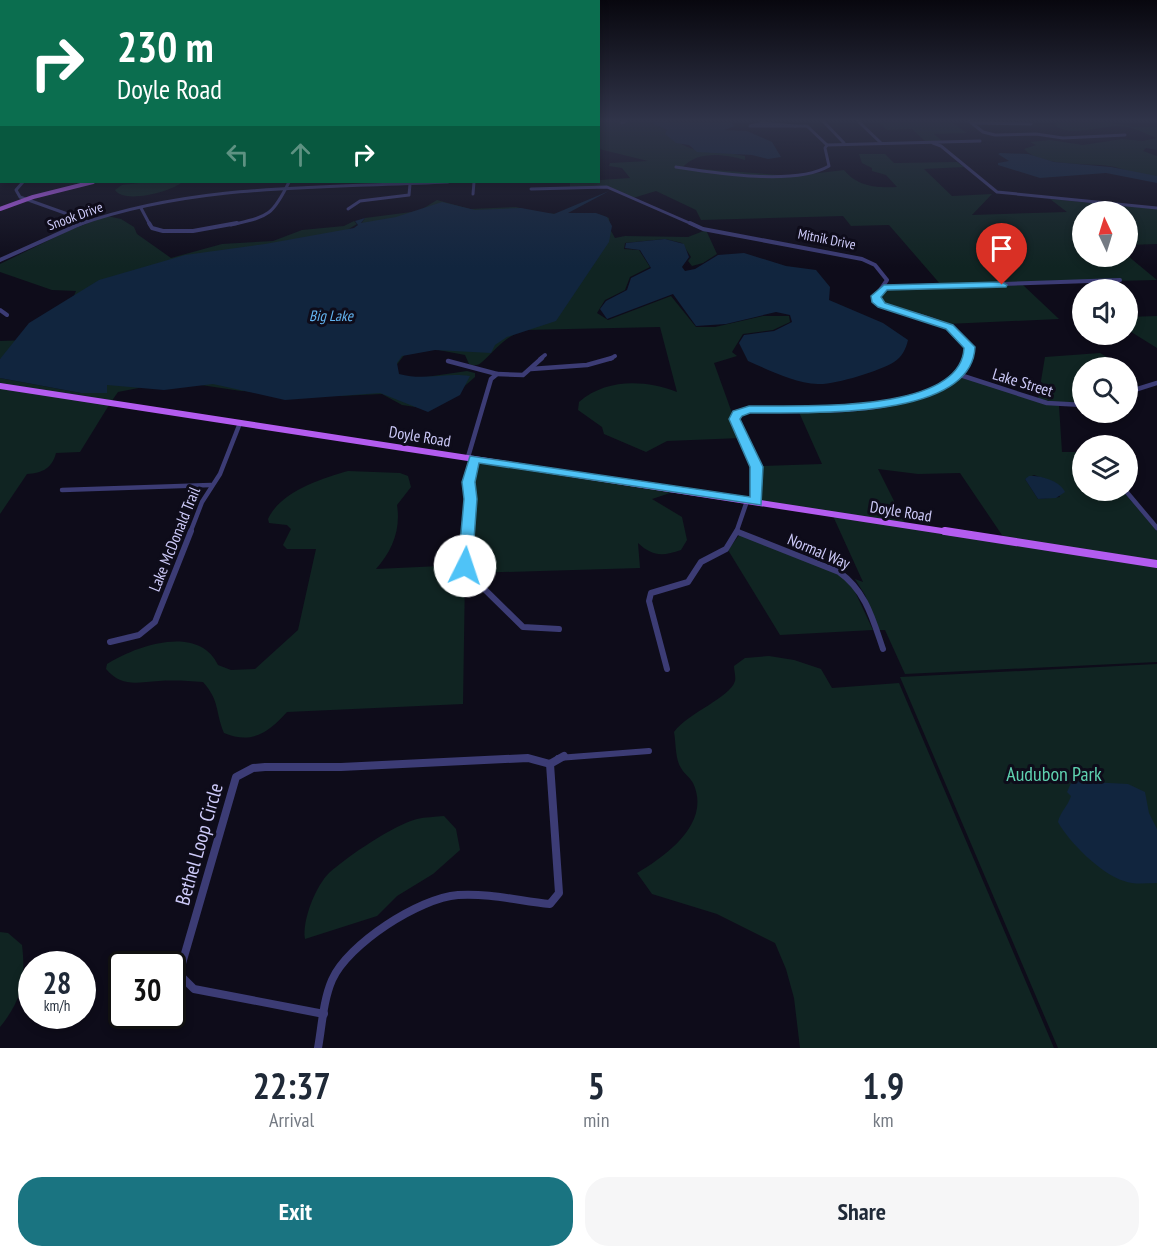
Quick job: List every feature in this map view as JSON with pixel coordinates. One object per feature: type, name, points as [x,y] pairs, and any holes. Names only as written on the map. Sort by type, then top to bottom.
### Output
[{"type":"main road","points":[[0,209],[25,199],[89,183]]},
{"type":"main road","name":"Doyle Road","points":[[0,386],[1157,564]]},
{"type":"street","points":[[715,170],[814,174],[826,170]]},
{"type":"street","points":[[970,170],[997,192],[1157,208]]},
{"type":"street","points":[[22,183],[16,190],[20,197],[87,221]]},
{"type":"street","points":[[141,208],[152,228],[176,232],[245,221],[267,214],[276,208],[288,183]]},
{"type":"street","name":"Snook Drive","points":[[0,260],[87,221],[141,208],[235,192],[429,183]]},
{"type":"street","points":[[473,194],[474,183]]},
{"type":"street","points":[[568,188],[569,183]]},
{"type":"street","points":[[348,209],[360,201],[409,195],[410,184]]},
{"type":"street","name":"Mitnik Drive","points":[[531,189],[607,187],[703,229],[862,259],[881,270],[887,280],[884,288],[876,296],[877,302],[940,323],[963,338],[970,352],[957,374]]},
{"type":"street","points":[[884,288],[1072,282]]},
{"type":"street","points":[[0,310],[7,315]]},
{"type":"street","points":[[448,361],[497,374],[519,376],[531,369],[545,355]]},
{"type":"street","points":[[531,369],[597,364],[610,361],[615,356]]},
{"type":"street","points":[[497,374],[491,379],[471,458],[468,482],[471,499],[466,571],[523,627],[559,629]]},
{"type":"street","points":[[756,502],[756,467],[734,419],[737,414],[749,410],[888,404],[936,389],[957,374]]},
{"type":"street","name":"Lake Street","points":[[957,374],[1047,403],[1072,404]]},
{"type":"street","points":[[1138,389],[1157,383]]},
{"type":"street","name":"Lake McDonald Trail","points":[[110,642],[139,634],[155,622],[202,502],[220,474],[240,423]]},
{"type":"street","points":[[62,490],[211,485]]},
{"type":"street","points":[[667,669],[649,601],[651,593],[688,582],[701,562],[726,549],[738,531],[747,501]]},
{"type":"street","points":[[1134,501],[1157,528]]},
{"type":"street","name":"Normal Way","points":[[738,531],[839,572],[852,580],[870,612],[883,649]]},
{"type":"street","name":"Bethel Loop Circle","points":[[324,1014],[194,989],[179,974],[236,777],[253,768],[265,767],[341,767],[528,758],[550,764],[559,756],[650,751]]},
{"type":"street","points":[[318,1048],[333,979],[344,962],[357,949],[416,906],[433,899],[466,895],[550,904],[559,893],[550,764]]},
{"type":"green space","points":[[624,170],[708,170],[793,176],[844,170],[849,176],[862,183],[875,187],[897,187],[886,175],[872,170],[925,170],[952,196],[992,194],[972,215],[1067,212],[1050,199],[1072,201],[1072,267],[1138,267],[1138,264],[1157,280],[1072,279],[1072,282],[941,285],[889,225],[851,226],[843,216],[701,220],[696,210],[656,191],[633,198],[608,187],[570,187],[570,183],[600,183],[600,180],[630,178]]},
{"type":"green space","points":[[1124,170],[1157,170],[1157,176],[1141,175]]},
{"type":"green space","points":[[181,183],[157,193],[137,196],[127,196],[115,190],[122,185]]},
{"type":"green space","name":"Big Lake","points":[[437,200],[470,209],[516,207],[540,213],[560,214],[573,208],[565,215],[594,213],[609,218],[610,229],[615,238],[625,236],[688,237],[706,230],[717,254],[703,263],[692,266],[688,261],[691,257],[682,243],[665,239],[625,243],[624,249],[639,250],[650,267],[630,277],[625,290],[605,300],[597,313],[608,320],[671,296],[696,327],[715,327],[763,316],[789,316],[790,322],[773,330],[743,334],[732,352],[737,356],[714,363],[741,438],[667,441],[646,452],[604,434],[602,427],[578,410],[579,402],[590,394],[614,385],[652,385],[677,392],[660,327],[524,330],[506,340],[476,365],[469,364],[465,355],[433,349],[405,354],[395,367],[398,375],[419,378],[467,371],[475,373],[475,377],[459,391],[422,408],[402,405],[382,394],[339,396],[159,384],[118,392],[111,402],[0,384],[0,378],[81,393],[106,388],[107,384],[16,352],[0,359],[0,341],[30,340],[72,300],[76,291],[52,290],[0,272],[0,264],[70,230],[107,216],[121,219],[134,227],[137,234],[171,258],[222,244],[273,241],[302,230],[344,226],[354,221],[357,224],[182,331],[361,224],[365,218],[419,211]]},
{"type":"green space","points":[[1138,207],[1157,209],[1157,244],[1138,245]]},
{"type":"green space","points":[[1023,285],[1059,319],[947,324],[879,301],[885,289]]},
{"type":"green space","points":[[1157,316],[1157,348],[1138,336],[1138,317]]},
{"type":"green space","points":[[1100,353],[1107,357],[1072,357],[1072,404],[1066,404],[1038,399],[1045,357]]},
{"type":"green space","points":[[959,376],[1059,406],[1062,452],[1072,452],[1072,501],[1132,501],[1157,531],[1157,562],[1004,538],[960,473],[918,474],[878,469],[905,523],[759,501],[759,466],[822,464],[798,410],[882,406],[923,397]],"holes":[[[1034,475],[1049,480],[1060,497],[1038,499],[1025,479]]]},
{"type":"green space","points":[[0,387],[109,405],[80,452],[56,453],[46,469],[27,474],[0,514]]},
{"type":"green space","points":[[476,461],[676,491],[652,499],[682,517],[687,540],[681,550],[663,554],[653,553],[638,543],[640,568],[471,573],[469,570],[470,515]]},
{"type":"green space","points":[[348,471],[400,473],[408,476],[411,487],[397,505],[398,523],[394,540],[387,555],[376,569],[462,565],[465,575],[463,704],[287,712],[267,731],[243,738],[224,733],[215,701],[203,682],[137,683],[118,679],[106,669],[107,664],[134,650],[167,642],[182,642],[197,645],[209,652],[218,665],[231,670],[255,669],[298,630],[316,549],[287,549],[283,545],[291,529],[287,525],[269,523],[268,519],[274,509],[292,494],[314,482]]},
{"type":"green space","points":[[833,516],[1157,566],[1157,662],[905,674],[885,630],[879,630],[865,595],[855,579],[863,582]]},
{"type":"green space","points":[[740,534],[838,573],[850,581],[873,630],[780,635],[728,550]]},
{"type":"green space","points":[[769,656],[794,660],[821,669],[832,688],[899,683],[1054,1048],[800,1048],[794,998],[786,969],[775,943],[717,914],[652,894],[637,873],[661,857],[683,837],[696,812],[697,798],[693,783],[679,764],[674,732],[689,718],[732,687],[735,681],[734,666],[745,658]]},
{"type":"green space","name":"Audubon Park","points":[[1157,664],[1157,1048],[1058,1048],[900,677]]},
{"type":"green space","points":[[444,816],[456,829],[460,850],[433,874],[397,896],[377,916],[305,939],[306,922],[311,903],[330,872],[396,828],[417,819]]},
{"type":"green space","points":[[0,932],[8,933],[22,945],[22,951],[18,951],[18,998],[0,1027]]},
{"type":"water","points":[[1014,170],[1126,170],[1157,176],[1157,183],[1106,173],[1040,178]]},
{"type":"water","name":"Big Lake","points":[[609,191],[568,213],[596,213],[607,217],[612,226],[609,242],[556,321],[507,337],[495,345],[491,353],[435,350],[402,356],[397,363],[399,374],[418,377],[470,376],[460,395],[428,412],[380,393],[285,400],[213,384],[164,390],[107,385],[107,393],[81,393],[0,378],[0,359],[29,323],[99,280],[185,255],[354,228],[358,225],[355,221],[365,218],[361,223],[396,217],[442,202],[475,210],[521,208],[554,214]]},
{"type":"water","points":[[665,239],[684,244],[689,257],[682,267],[685,271],[695,269],[718,255],[744,253],[786,266],[816,270],[830,287],[829,300],[883,323],[908,340],[905,350],[899,358],[887,366],[845,380],[818,384],[782,376],[748,361],[739,343],[744,335],[774,331],[792,322],[790,315],[776,312],[726,324],[696,326],[673,294],[607,319],[600,309],[606,301],[627,290],[631,278],[651,268],[640,250],[625,248],[626,243]]},
{"type":"water","points":[[1029,476],[1050,479],[1065,492],[1056,498],[1038,499],[1025,479]]},
{"type":"water","points":[[1072,781],[1128,784],[1145,792],[1149,813],[1157,829],[1157,883],[1132,883],[1115,877],[1096,865],[1070,839],[1058,822],[1071,796],[1067,792]]},
{"type":"route","points":[[465,566],[471,499],[468,482],[474,458],[756,502],[756,467],[734,419],[737,414],[749,410],[874,406],[904,401],[936,389],[948,383],[957,374],[969,357],[970,347],[949,327],[932,319],[881,305],[877,302],[876,296],[884,288],[1002,285]]}]
